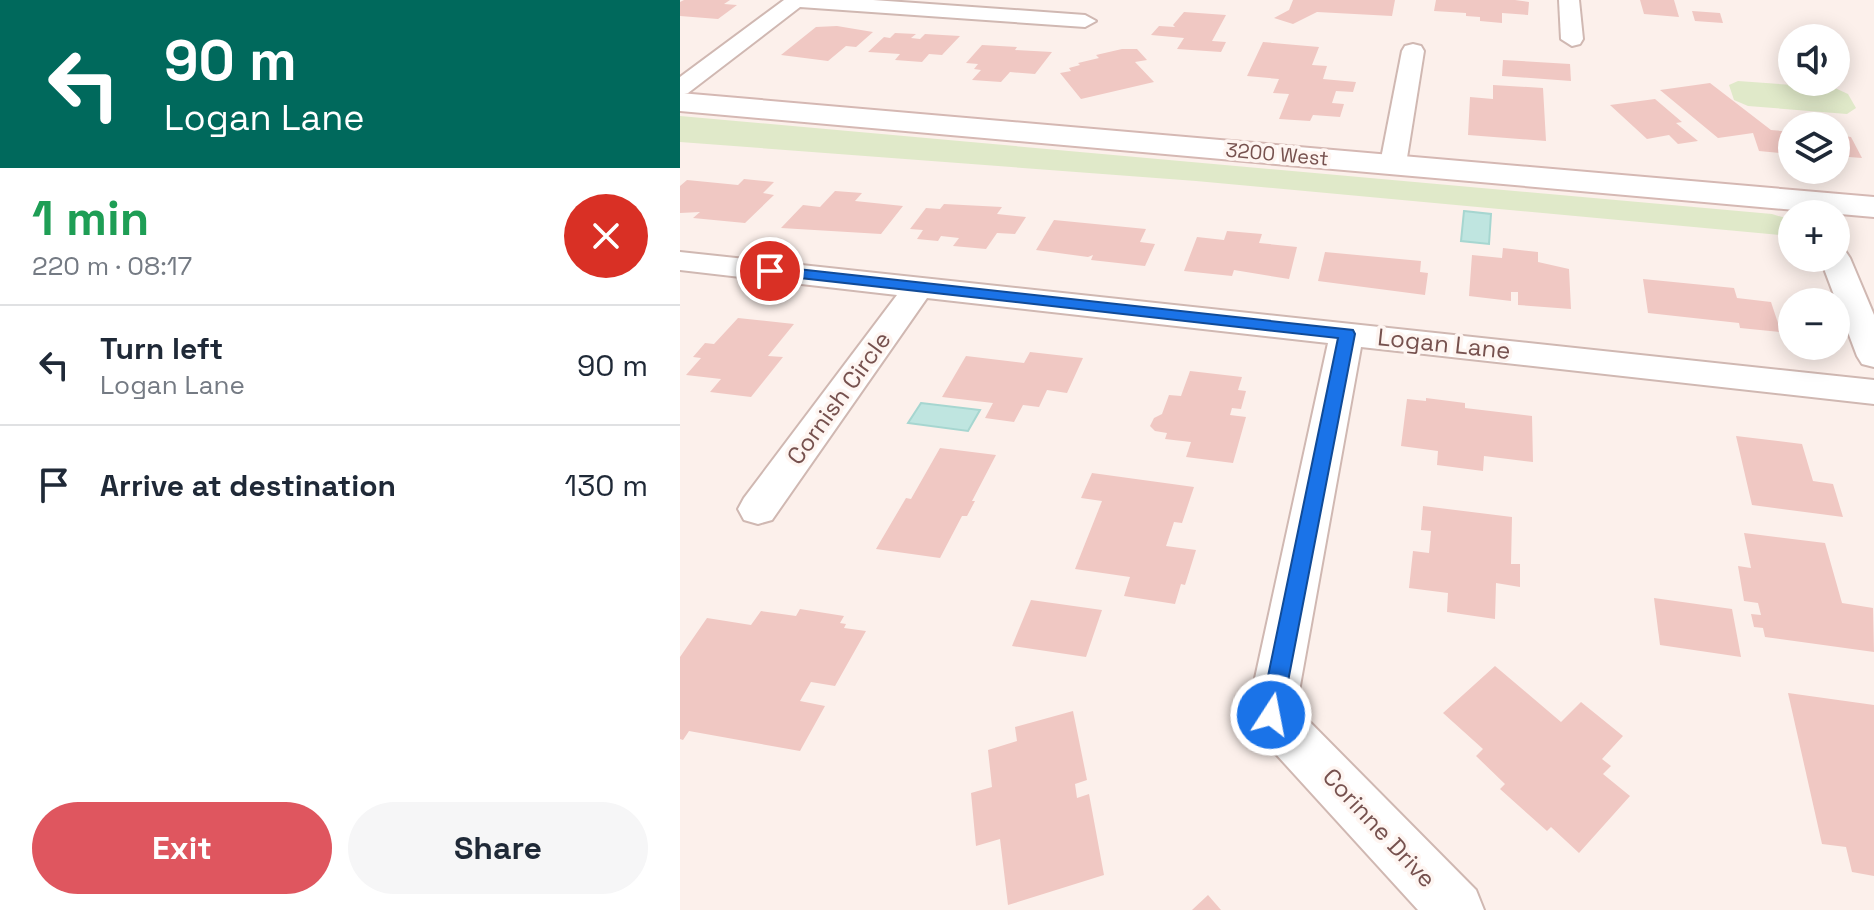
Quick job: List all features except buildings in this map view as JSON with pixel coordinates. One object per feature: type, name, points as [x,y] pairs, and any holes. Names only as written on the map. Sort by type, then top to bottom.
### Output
[{"type":"street","points":[[680,88],[797,0],[1085,21]]},
{"type":"street","points":[[1569,0],[1572,39]]},
{"type":"street","points":[[1393,164],[1413,51]]},
{"type":"street","name":"3200 West","points":[[680,102],[1393,164],[1778,204]]},
{"type":"street","name":"3200 West","points":[[1850,207],[1874,207]]},
{"type":"street","name":"Logan Lane","points":[[680,261],[1874,392]]},
{"type":"street","points":[[1841,272],[1874,356]]},
{"type":"street","name":"Cornish Circle","points":[[758,509],[919,287]]},
{"type":"street","name":"Corinne Drive","points":[[1347,334],[1271,715],[1456,910]]},
{"type":"green space","points":[[1738,81],[1778,84],[1778,96],[1849,96],[1856,108],[1850,112],[1822,112],[1748,106],[1734,100],[1729,85]]},
{"type":"green space","points":[[680,116],[1772,214],[1778,216],[1778,235],[1196,181],[680,142]]},
{"type":"water","points":[[1464,211],[1491,214],[1489,244],[1461,241]]},
{"type":"water","points":[[921,403],[980,410],[968,431],[908,423]]},
{"type":"route","points":[[770,271],[1347,334],[1271,715]]}]
